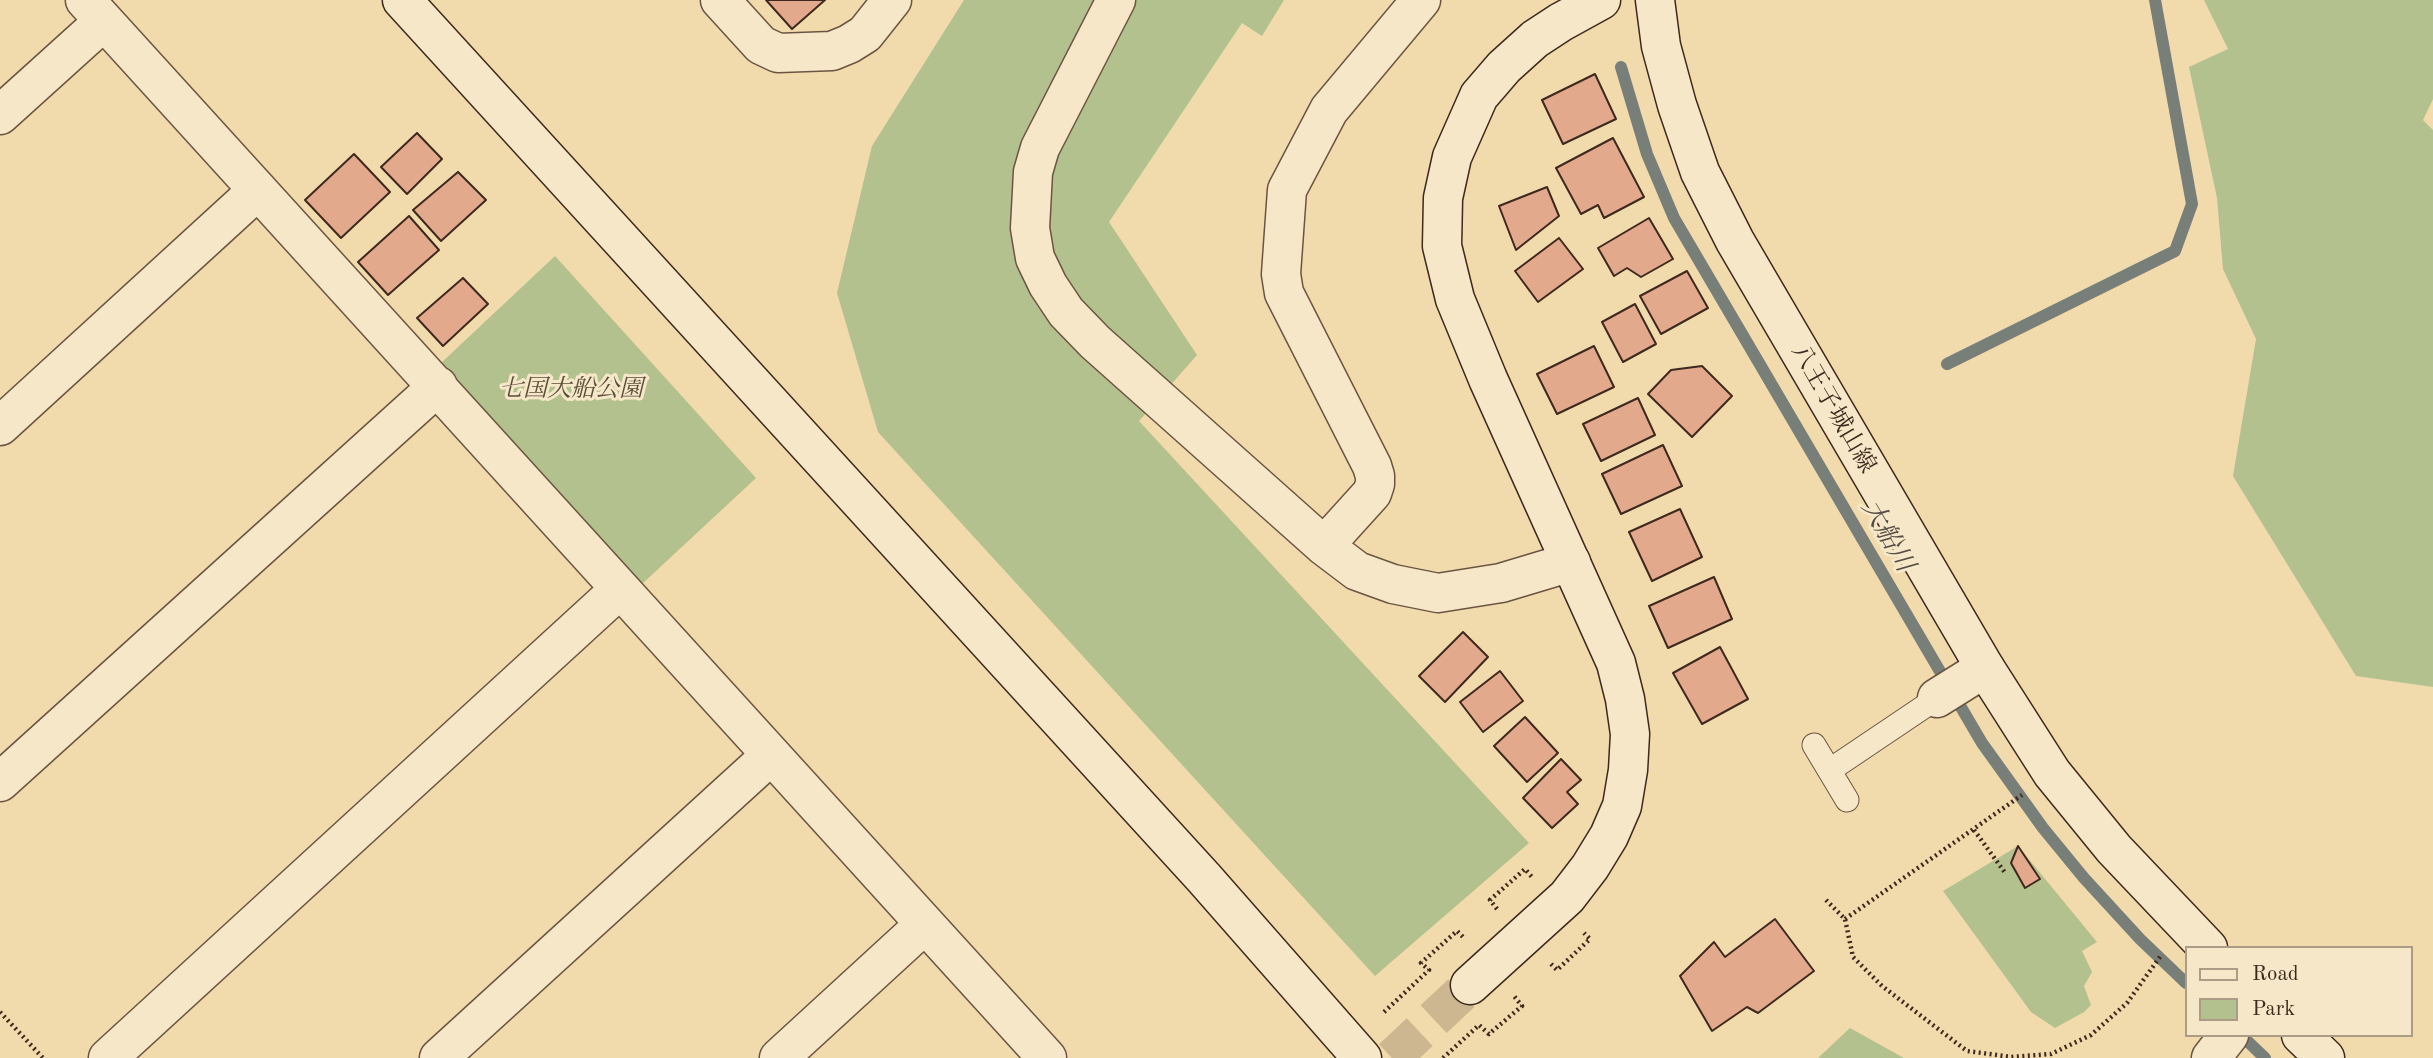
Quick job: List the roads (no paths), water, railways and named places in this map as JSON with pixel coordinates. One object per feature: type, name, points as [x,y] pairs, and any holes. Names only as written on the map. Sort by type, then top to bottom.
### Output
[{"type":"street","points":[[402,0],[1204,877],[1353,1055]]},
{"type":"street","points":[[720,0],[761,45],[778,53],[832,51],[849,44],[865,33],[892,0]]},
{"type":"street","points":[[1116,0],[1040,148],[1033,172],[1030,228],[1035,258],[1048,285],[1066,312],[1095,342],[1324,547],[1357,571],[1394,584],[1438,593],[1502,583],[1571,562]]},
{"type":"street","points":[[1324,547],[1372,493],[1375,484],[1372,466],[1284,293],[1282,274],[1287,190],[1329,110],[1421,0]]},
{"type":"street","points":[[1470,985],[1567,897],[1609,836],[1622,806],[1630,734],[1616,663],[1488,379],[1455,299],[1442,246],[1443,198],[1452,157],[1479,96],[1504,67],[1535,40],[1601,0]]},
{"type":"street","name":"八王子城山線","points":[[1655,0],[1661,46],[1676,104],[1705,183],[1960,683],[2052,773],[2114,849],[2206,946]]},
{"type":"street","points":[[0,115],[95,11],[1047,1058]]},
{"type":"street","points":[[0,426],[258,190]]},
{"type":"street","points":[[0,782],[438,386]]},
{"type":"street","points":[[108,1058],[620,589]]},
{"type":"street","points":[[439,1058],[771,756]]},
{"type":"street","points":[[779,1058],[924,925]]},
{"type":"street","points":[[2303,1037],[2325,1058]]},
{"type":"lane","points":[[1830,770],[1960,683]]},
{"type":"lane","points":[[1814,745],[1847,800]]},
{"type":"waterway","points":[[1947,364],[2175,251],[2192,204],[2155,0]]},
{"type":"waterway","name":"大船川","points":[[1621,67],[1647,154],[1674,218],[1982,743],[2043,828],[2084,878],[2140,939],[2184,981]]},
{"type":"waterway","name":"大船川","points":[[2243,1037],[2265,1058]]},
{"type":"tunnel","points":[[1392,1058],[1470,985]]},
{"type":"park label","name":"七国大船公園","points":[[571,390]]}]
